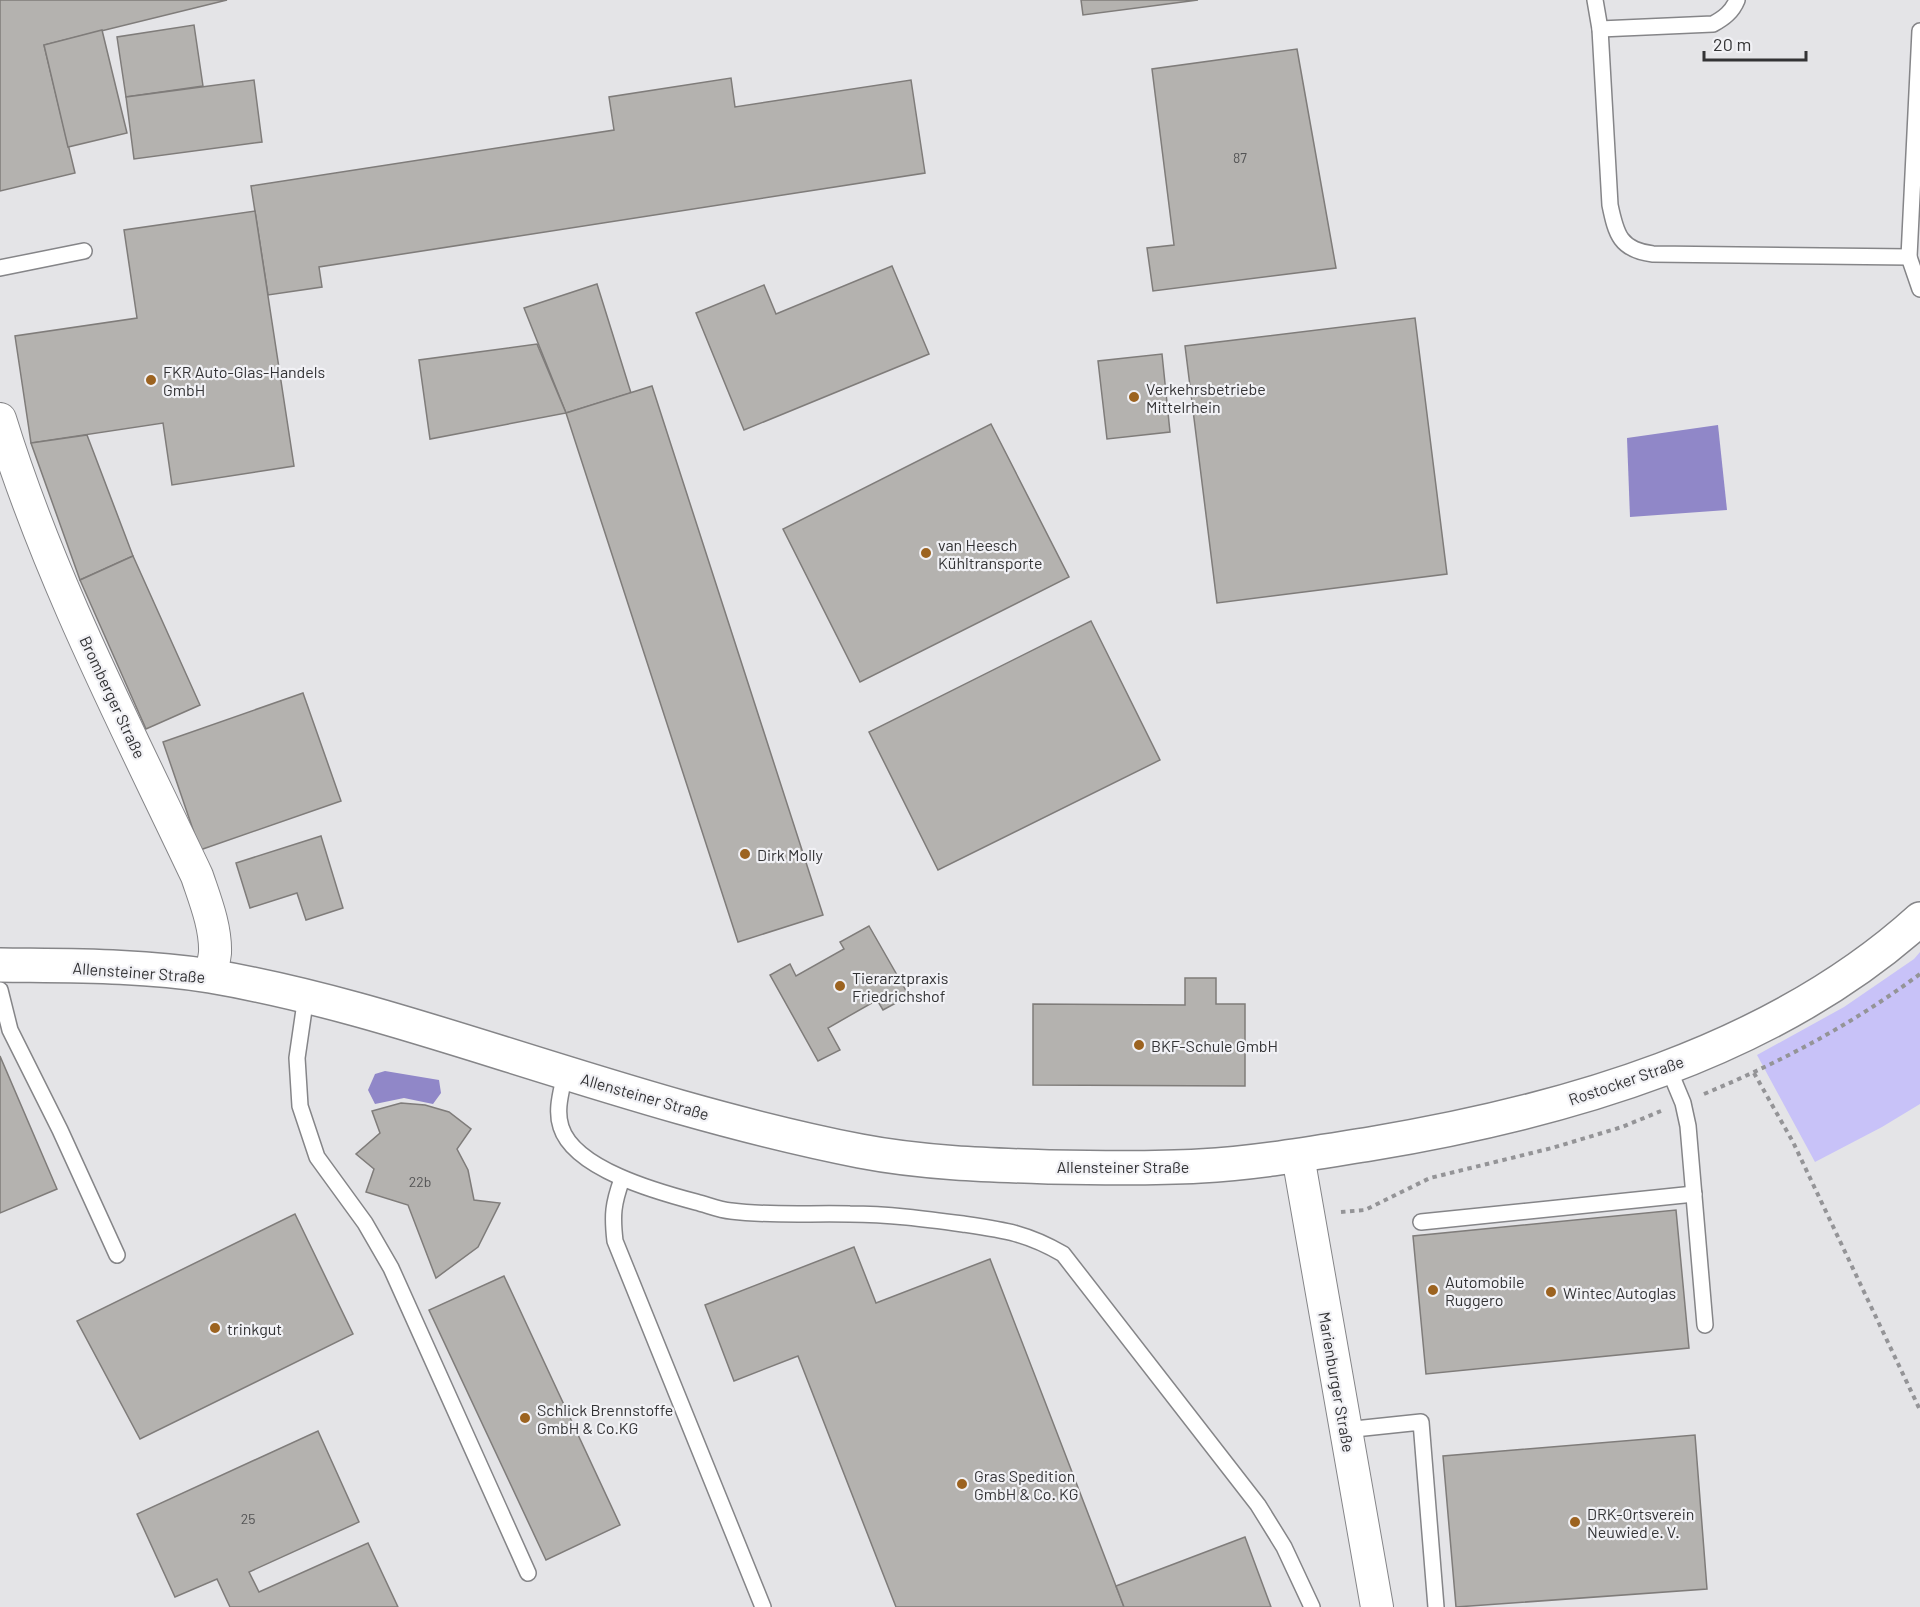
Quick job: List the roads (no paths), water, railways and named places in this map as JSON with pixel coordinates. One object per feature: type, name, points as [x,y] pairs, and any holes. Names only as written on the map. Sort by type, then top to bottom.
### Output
[{"type":"street","name":"Bromberger Straße","points":[[0,419],[22,487],[63,592],[197,876],[212,927],[215,953],[210,976]]},
{"type":"street","name":"Rostocker Straße","points":[[1298,1156],[1441,1132],[1492,1120],[1592,1093],[1668,1067],[1786,1012],[1848,975],[1920,919]]},
{"type":"street","name":"Allensteiner Straße","points":[[0,964],[156,970],[210,976],[306,996],[395,1020],[688,1109],[782,1134],[867,1153],[1017,1166],[1156,1167],[1239,1163],[1298,1156]]},
{"type":"street","name":"Marienburger Straße","points":[[1298,1156],[1377,1607]]},
{"type":"lane","points":[[1595,0],[1600,29],[1610,205],[1613,222],[1619,236],[1628,247],[1637,252],[1653,254],[1909,257]]},
{"type":"lane","points":[[1600,29],[1713,24],[1723,19],[1737,0]]},
{"type":"lane","points":[[1920,31],[1909,257],[1920,289]]},
{"type":"lane","points":[[0,268],[84,251]]},
{"type":"lane","points":[[0,990],[10,1030],[60,1130],[117,1255]]},
{"type":"lane","points":[[306,996],[297,1058],[300,1106],[316,1157],[365,1223],[391,1268],[528,1573]]},
{"type":"lane","points":[[1668,1067],[1683,1103],[1688,1126],[1705,1325]]},
{"type":"lane","points":[[565,1073],[558,1105],[560,1126],[569,1142],[592,1161],[622,1179],[662,1193],[728,1211],[757,1214],[909,1216],[1015,1232],[1043,1242],[1063,1254],[1258,1505],[1284,1547],[1312,1607]]},
{"type":"lane","points":[[622,1179],[614,1201],[615,1242],[763,1607]]},
{"type":"lane","points":[[1421,1222],[1694,1194]]},
{"type":"lane","points":[[1346,1430],[1421,1422],[1436,1607]]},
{"type":"place","name":"FKR Auto-Glas-Handels GmbH","points":[[151,380]]},
{"type":"place","name":"Verkehrsbetriebe Mittelrhein","points":[[1134,397]]},
{"type":"place","name":"van Heesch Kühltransporte","points":[[926,553]]},
{"type":"place","name":"Dirk Molly","points":[[745,854]]},
{"type":"place","name":"Tierarztpraxis Friedrichshof","points":[[840,986]]},
{"type":"place","name":"BKF-Schule GmbH","points":[[1139,1045]]},
{"type":"place","name":"Automobile Ruggero","points":[[1433,1290]]},
{"type":"place","name":"Wintec Autoglas","points":[[1551,1292]]},
{"type":"place","name":"trinkgut","points":[[215,1328]]},
{"type":"place","name":"Schlick Brennstoffe GmbH & Co.KG","points":[[525,1418]]},
{"type":"place","name":"Gras Spedition GmbH & Co. KG","points":[[962,1484]]},
{"type":"place","name":"DRK-Ortsverein Neuwied e. V.","points":[[1575,1522]]}]
